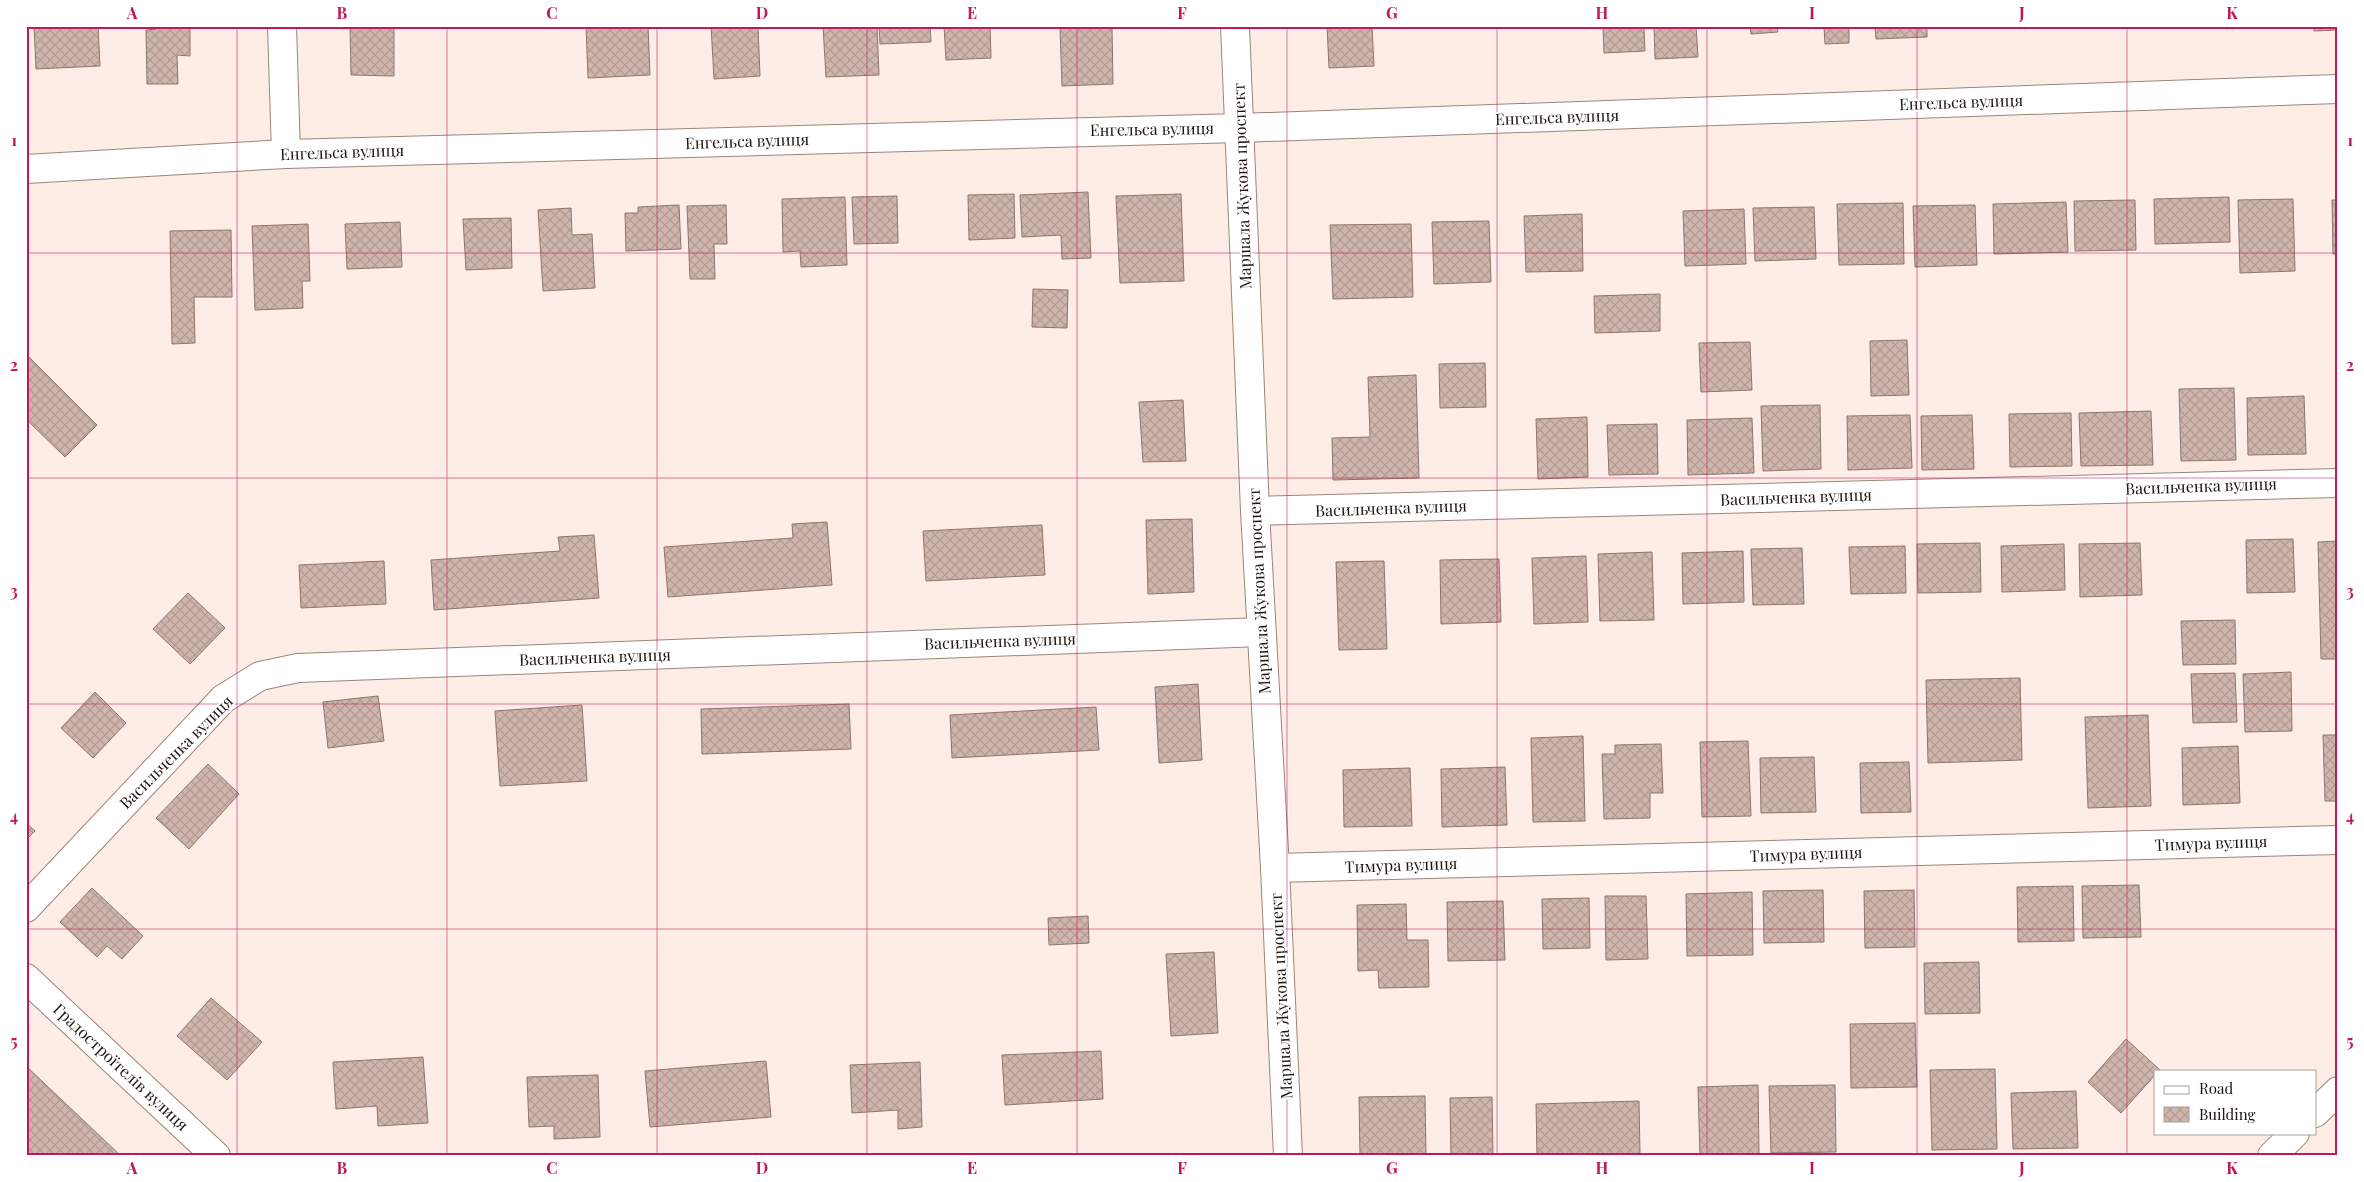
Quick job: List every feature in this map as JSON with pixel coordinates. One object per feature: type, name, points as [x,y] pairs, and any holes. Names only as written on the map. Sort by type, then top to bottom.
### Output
[{"type":"street","points":[[282,26],[286,154]]},
{"type":"street","name":"Маршала Жукова проспект","points":[[1235,26],[1255,511],[1275,868],[1288,1156]]},
{"type":"street","name":"Енгельса вулиця","points":[[26,169],[286,154],[1240,128],[2338,89]]},
{"type":"street","name":"Васильченка вулиця","points":[[1255,511],[2338,483]]},
{"type":"street","name":"Васильченка вулиця","points":[[26,908],[222,699],[260,676],[298,668],[1261,632]]},
{"type":"street","name":"Тимура вулиця","points":[[1275,868],[2338,840]]},
{"type":"street","name":"Градостроїтелiв вулиця","points":[[26,978],[216,1156]]},
{"type":"street","points":[[2316,1112],[2338,1091]]},
{"type":"street","points":[[2272,1156],[2293,1134]]},
{"type":"building","points":[[34,26],[98,26],[100,66],[36,69]]},
{"type":"building","points":[[157,26],[190,26],[190,56],[177,55],[178,84],[147,84],[146,30],[157,29]]},
{"type":"building","points":[[350,26],[394,26],[394,76],[351,75]]},
{"type":"building","points":[[586,26],[648,26],[650,75],[588,78]]},
{"type":"building","points":[[711,26],[758,26],[760,76],[714,79]]},
{"type":"building","points":[[823,26],[877,26],[879,75],[826,77]]},
{"type":"building","points":[[879,26],[930,26],[931,42],[880,44]]},
{"type":"building","points":[[944,26],[990,26],[991,58],[946,60]]},
{"type":"building","points":[[1327,26],[1372,26],[1374,66],[1329,68]]},
{"type":"building","points":[[1603,26],[1644,26],[1645,51],[1604,53]]},
{"type":"building","points":[[1654,26],[1696,26],[1698,57],[1655,59]]},
{"type":"building","points":[[1750,26],[1777,26],[1778,32],[1751,34]]},
{"type":"building","points":[[1824,26],[1849,26],[1849,43],[1825,44]]},
{"type":"building","points":[[1875,26],[1927,26],[1927,37],[1876,39]]},
{"type":"building","points":[[2314,26],[2338,26],[2338,30],[2314,31]]},
{"type":"building","points":[[1112,27],[1113,84],[1062,86],[1060,28]]},
{"type":"building","points":[[1088,192],[1091,258],[1062,259],[1061,235],[1022,237],[1020,195]]},
{"type":"building","points":[[1014,194],[1015,238],[969,240],[968,195]]},
{"type":"building","points":[[1181,194],[1184,281],[1120,283],[1116,196]]},
{"type":"building","points":[[897,196],[898,243],[854,244],[852,197]]},
{"type":"building","points":[[845,197],[847,265],[801,267],[800,251],[783,252],[782,199]]},
{"type":"building","points":[[2229,197],[2230,242],[2155,244],[2154,199]]},
{"type":"building","points":[[2293,199],[2295,271],[2240,273],[2238,200]]},
{"type":"building","points":[[2135,200],[2136,250],[2075,251],[2074,201]]},
{"type":"building","points":[[2332,200],[2338,200],[2338,254],[2333,254]]},
{"type":"building","points":[[2066,202],[2068,252],[1994,254],[1993,204]]},
{"type":"building","points":[[1903,203],[1904,264],[1839,265],[1837,204]]},
{"type":"building","points":[[679,205],[681,249],[626,251],[625,213],[638,213],[638,207]]},
{"type":"building","points":[[726,205],[727,244],[714,244],[715,279],[690,279],[687,206]]},
{"type":"building","points":[[1975,205],[1977,265],[1915,267],[1913,206]]},
{"type":"building","points":[[1814,207],[1816,259],[1755,261],[1753,208]]},
{"type":"building","points":[[571,208],[572,235],[592,234],[595,288],[543,291],[538,210]]},
{"type":"building","points":[[1744,209],[1746,264],[1685,266],[1683,211]]},
{"type":"building","points":[[1582,214],[1583,271],[1526,272],[1524,216]]},
{"type":"building","points":[[511,218],[512,268],[466,270],[463,219]]},
{"type":"building","points":[[1489,221],[1491,282],[1434,284],[1432,222]]},
{"type":"building","points":[[400,222],[402,267],[347,269],[345,224]]},
{"type":"building","points":[[308,224],[310,281],[302,281],[303,308],[255,310],[252,226]]},
{"type":"building","points":[[1411,224],[1413,297],[1333,299],[1330,225]]},
{"type":"building","points":[[231,230],[232,297],[194,297],[195,343],[172,344],[170,231]]},
{"type":"building","points":[[1033,289],[1068,290],[1067,328],[1032,327]]},
{"type":"building","points":[[1660,294],[1660,331],[1595,333],[1594,296]]},
{"type":"building","points":[[1907,340],[1909,395],[1871,396],[1870,341]]},
{"type":"building","points":[[1750,342],[1752,390],[1701,392],[1699,343]]},
{"type":"building","points":[[26,354],[97,425],[65,457],[26,419]]},
{"type":"building","points":[[1485,363],[1486,407],[1440,408],[1439,364]]},
{"type":"building","points":[[1416,375],[1419,478],[1333,480],[1332,438],[1370,437],[1368,377]]},
{"type":"building","points":[[2234,388],[2236,460],[2181,461],[2179,389]]},
{"type":"building","points":[[2304,396],[2306,454],[2248,455],[2247,398]]},
{"type":"building","points":[[1183,400],[1186,461],[1143,462],[1139,402]]},
{"type":"building","points":[[1820,405],[1821,469],[1763,471],[1761,406]]},
{"type":"building","points":[[2151,411],[2153,465],[2081,466],[2079,413]]},
{"type":"building","points":[[2071,413],[2072,466],[2010,467],[2009,414]]},
{"type":"building","points":[[1910,415],[1912,468],[1848,470],[1847,416]]},
{"type":"building","points":[[1972,415],[1974,469],[1922,470],[1921,416]]},
{"type":"building","points":[[1587,417],[1588,477],[1538,479],[1536,419]]},
{"type":"building","points":[[1752,418],[1754,473],[1688,475],[1687,420]]},
{"type":"building","points":[[1657,424],[1658,474],[1609,475],[1607,425]]},
{"type":"building","points":[[1192,519],[1194,592],[1148,594],[1146,520]]},
{"type":"building","points":[[827,522],[832,585],[668,597],[664,547],[793,538],[792,524]]},
{"type":"building","points":[[1042,525],[1045,575],[926,581],[923,531]]},
{"type":"building","points":[[594,535],[599,598],[434,610],[431,560],[560,551],[558,537]]},
{"type":"building","points":[[2293,539],[2295,592],[2247,593],[2246,540]]},
{"type":"building","points":[[2338,541],[2338,659],[2321,659],[2318,542]]},
{"type":"building","points":[[1980,543],[1981,592],[1918,593],[1917,544]]},
{"type":"building","points":[[2140,543],[2142,595],[2080,597],[2079,544]]},
{"type":"building","points":[[2064,544],[2065,590],[2002,592],[2001,546]]},
{"type":"building","points":[[1905,546],[1906,593],[1851,594],[1849,547]]},
{"type":"building","points":[[1802,548],[1804,604],[1753,605],[1751,549]]},
{"type":"building","points":[[1743,551],[1744,602],[1683,604],[1682,553]]},
{"type":"building","points":[[1652,552],[1654,620],[1600,621],[1598,554]]},
{"type":"building","points":[[1586,556],[1588,622],[1534,624],[1532,558]]},
{"type":"building","points":[[1499,559],[1501,622],[1441,624],[1440,560]]},
{"type":"building","points":[[384,561],[386,604],[301,608],[299,565]]},
{"type":"building","points":[[1384,561],[1387,649],[1339,650],[1336,562]]},
{"type":"building","points":[[188,593],[225,628],[190,664],[153,629]]},
{"type":"building","points":[[2235,620],[2236,664],[2183,665],[2181,621]]},
{"type":"building","points":[[2291,672],[2292,731],[2245,732],[2243,674]]},
{"type":"building","points":[[2235,673],[2237,722],[2193,723],[2191,674]]},
{"type":"building","points":[[2020,678],[2022,760],[1928,763],[1926,680]]},
{"type":"building","points":[[1198,684],[1202,760],[1159,763],[1155,687]]},
{"type":"building","points":[[95,692],[126,723],[93,758],[61,728]]},
{"type":"building","points":[[378,696],[384,741],[328,748],[323,702]]},
{"type":"building","points":[[849,704],[851,749],[702,754],[701,709]]},
{"type":"building","points":[[582,705],[587,781],[500,786],[495,711]]},
{"type":"building","points":[[1096,707],[1099,750],[952,758],[950,715]]},
{"type":"building","points":[[2148,715],[2151,806],[2088,808],[2085,717]]},
{"type":"building","points":[[2323,735],[2338,735],[2338,801],[2325,801]]},
{"type":"building","points":[[1583,736],[1585,821],[1533,822],[1531,738]]},
{"type":"building","points":[[1748,741],[1751,816],[1702,817],[1700,742]]},
{"type":"building","points":[[1661,744],[1663,793],[1650,793],[1650,818],[1604,819],[1602,754],[1615,754],[1615,745]]},
{"type":"building","points":[[2238,746],[2240,803],[2183,805],[2182,748]]},
{"type":"building","points":[[1814,757],[1816,812],[1761,813],[1760,758]]},
{"type":"building","points":[[1909,762],[1911,812],[1861,813],[1860,763]]},
{"type":"building","points":[[208,764],[239,794],[189,849],[156,818]]},
{"type":"building","points":[[1505,767],[1507,825],[1442,827],[1441,769]]},
{"type":"building","points":[[1410,768],[1412,826],[1344,827],[1343,770]]},
{"type":"building","points":[[26,823],[35,831],[26,840]]},
{"type":"building","points":[[2139,885],[2141,937],[2083,938],[2082,886]]},
{"type":"building","points":[[2073,886],[2074,941],[2018,942],[2017,887]]},
{"type":"building","points":[[92,888],[143,936],[122,959],[107,946],[97,957],[60,922]]},
{"type":"building","points":[[1823,890],[1824,942],[1764,943],[1763,891]]},
{"type":"building","points":[[1914,890],[1915,947],[1865,948],[1864,891]]},
{"type":"building","points":[[1752,892],[1753,955],[1687,956],[1686,894]]},
{"type":"building","points":[[1605,896],[1646,896],[1648,959],[1606,960]]},
{"type":"building","points":[[1589,898],[1590,948],[1543,949],[1542,899]]},
{"type":"building","points":[[1503,901],[1505,960],[1448,961],[1447,902]]},
{"type":"building","points":[[1406,904],[1407,940],[1428,940],[1429,987],[1379,988],[1378,970],[1358,971],[1357,905]]},
{"type":"building","points":[[1088,916],[1089,943],[1049,945],[1048,918]]},
{"type":"building","points":[[1214,952],[1218,1033],[1171,1036],[1166,954]]},
{"type":"building","points":[[1979,962],[1980,1013],[1925,1014],[1924,963]]},
{"type":"building","points":[[211,998],[262,1042],[227,1080],[177,1036]]},
{"type":"building","points":[[1915,1023],[1917,1087],[1851,1088],[1850,1024]]},
{"type":"building","points":[[2126,1039],[2160,1070],[2154,1070],[2154,1076],[2121,1113],[2088,1082]]},
{"type":"building","points":[[1101,1051],[1103,1099],[1005,1105],[1002,1055]]},
{"type":"building","points":[[423,1057],[428,1123],[378,1126],[377,1106],[336,1109],[333,1062]]},
{"type":"building","points":[[766,1061],[771,1117],[650,1127],[645,1071]]},
{"type":"building","points":[[920,1062],[922,1127],[898,1129],[898,1110],[852,1113],[850,1065]]},
{"type":"building","points":[[26,1066],[121,1156],[26,1156]]},
{"type":"building","points":[[1995,1069],[1997,1149],[1932,1150],[1930,1070]]},
{"type":"building","points":[[598,1075],[600,1137],[554,1139],[554,1126],[529,1127],[527,1077]]},
{"type":"building","points":[[1758,1085],[1759,1154],[1700,1155],[1698,1087]]},
{"type":"building","points":[[1835,1085],[1836,1152],[1771,1153],[1769,1086]]},
{"type":"building","points":[[2076,1091],[2078,1148],[2013,1149],[2011,1093]]},
{"type":"building","points":[[1425,1096],[1426,1156],[1360,1156],[1359,1097]]},
{"type":"building","points":[[1492,1097],[1493,1156],[1451,1156],[1450,1098]]},
{"type":"building","points":[[1639,1101],[1640,1154],[1537,1156],[1536,1104]]}]
